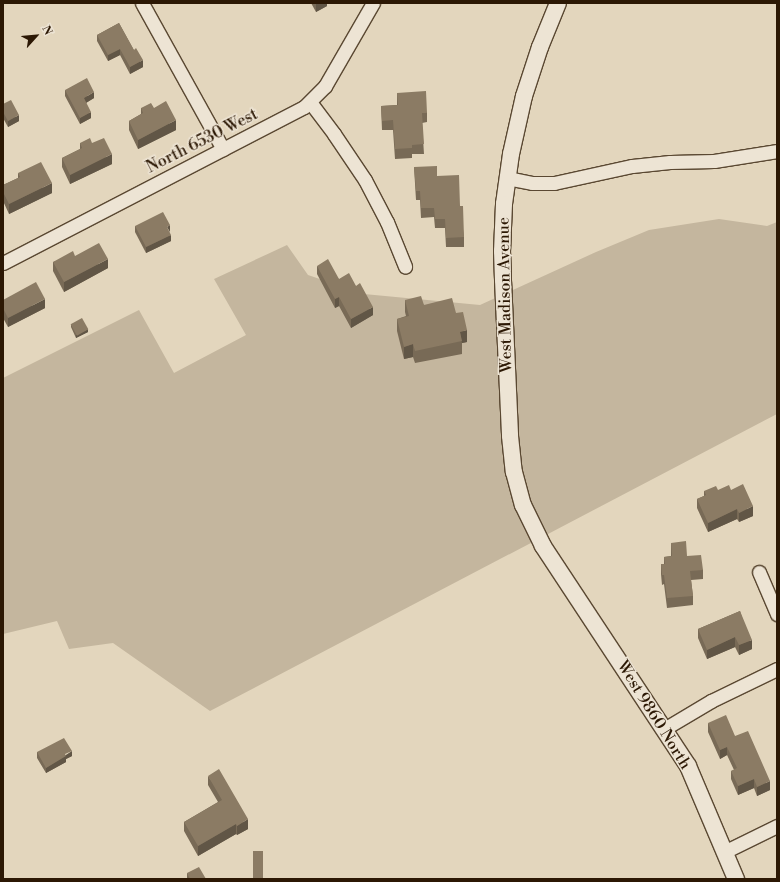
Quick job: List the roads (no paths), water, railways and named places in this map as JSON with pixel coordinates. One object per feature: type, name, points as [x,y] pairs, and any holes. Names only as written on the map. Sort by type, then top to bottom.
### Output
[{"type":"street","points":[[142,3],[223,149]]},
{"type":"street","name":"North 6530 West","points":[[3,263],[296,112],[310,102],[325,86],[373,3]]},
{"type":"street","name":"West Madison Avenue","points":[[554,562],[534,530],[523,505],[518,489],[511,454],[502,251],[507,178],[512,147],[524,96],[540,47],[558,3]]},
{"type":"street","points":[[310,102],[365,180],[387,222],[405,266]]},
{"type":"street","points":[[507,178],[532,183],[554,183],[632,166],[670,162],[714,161],[777,151]]},
{"type":"street","name":"West 9860 North","points":[[554,562],[688,766],[736,879]]},
{"type":"street","points":[[758,572],[777,614]]},
{"type":"street","points":[[664,729],[711,701],[777,669]]},
{"type":"street","points":[[724,852],[777,826]]}]
